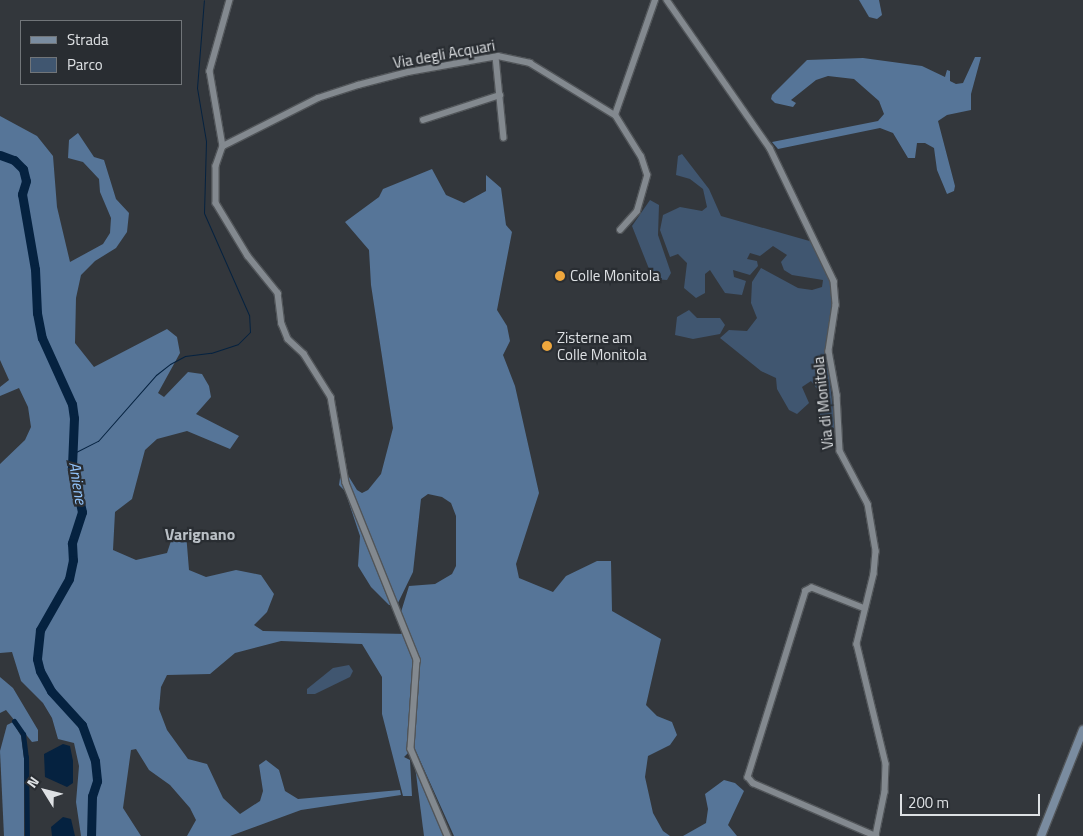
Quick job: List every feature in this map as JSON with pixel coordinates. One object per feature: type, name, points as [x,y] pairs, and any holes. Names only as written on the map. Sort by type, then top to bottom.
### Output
[{"type":"main road","points":[[1041,836],[1083,730]]},
{"type":"street","points":[[230,0],[210,71],[223,146],[216,166],[216,203],[248,256],[278,293],[282,324],[288,339],[304,354],[331,397],[346,483],[388,592],[413,642],[418,668],[411,749],[448,836]]},
{"type":"street","points":[[620,230],[638,209],[647,173],[614,115],[656,0]]},
{"type":"street","name":"Via di Monitola","points":[[667,0],[770,148],[833,278],[836,305],[829,351],[837,395],[840,451],[868,504],[876,548],[875,570],[857,648],[879,725],[887,768],[885,797],[876,836]]},
{"type":"street","points":[[496,57],[504,138]]},
{"type":"street","name":"Via degli Acquari","points":[[223,146],[271,124],[318,98],[364,83],[496,57],[512,57],[530,62],[614,115]]},
{"type":"street","points":[[423,120],[500,95]]},
{"type":"street","points":[[865,609],[812,588],[806,590],[748,777],[752,782],[876,836]]},
{"type":"green space","points":[[682,154],[709,189],[721,216],[813,242],[833,285],[834,306],[826,345],[835,429],[820,419],[820,393],[811,381],[802,387],[809,403],[797,414],[789,410],[777,389],[776,378],[761,371],[720,338],[729,330],[747,331],[757,318],[751,303],[752,282],[761,268],[798,288],[812,290],[822,287],[823,280],[792,275],[784,270],[781,262],[787,255],[773,246],[760,256],[750,253],[747,259],[757,261],[758,266],[750,275],[733,270],[734,277],[746,281],[742,295],[725,293],[710,270],[705,274],[705,293],[696,298],[684,288],[687,263],[678,254],[670,257],[660,230],[663,215],[680,207],[702,211],[707,207],[703,189],[690,179],[676,175],[678,156]]},
{"type":"green space","points":[[650,200],[659,205],[658,235],[671,273],[667,280],[653,279],[632,226]]},
{"type":"green space","points":[[689,310],[697,318],[720,318],[725,325],[720,334],[693,339],[675,335],[677,317]]},
{"type":"green space","points":[[349,665],[353,671],[350,677],[315,694],[307,694],[307,689],[333,668]]},
{"type":"shaded area","points":[[859,0],[879,0],[882,15],[877,19],[869,17]]},
{"type":"shaded area","points":[[975,57],[981,57],[971,94],[971,110],[947,115],[938,121],[955,186],[954,191],[947,194],[937,170],[934,148],[925,143],[917,143],[915,158],[908,158],[893,133],[880,128],[778,149],[772,142],[878,121],[884,114],[879,101],[854,79],[828,76],[816,80],[791,100],[796,103],[793,107],[775,103],[771,99],[772,95],[807,60],[863,58],[922,66],[945,77],[947,70],[950,71],[950,81],[956,84],[963,83]]},
{"type":"shaded area","points":[[0,116],[37,136],[53,156],[57,207],[70,262],[103,244],[110,233],[111,218],[100,192],[99,179],[83,162],[68,158],[69,140],[78,133],[94,157],[104,160],[116,199],[129,213],[127,232],[116,248],[95,261],[81,275],[76,298],[75,343],[94,367],[167,329],[177,337],[180,353],[158,393],[164,397],[188,372],[202,374],[209,386],[211,397],[196,414],[239,436],[230,449],[187,431],[157,439],[145,450],[132,499],[115,512],[113,550],[136,560],[167,553],[174,532],[186,533],[189,570],[206,577],[236,570],[261,575],[274,594],[267,612],[254,625],[263,631],[407,634],[415,660],[410,751],[404,757],[410,760],[412,796],[403,796],[382,714],[382,677],[362,644],[281,641],[235,653],[210,674],[167,675],[161,687],[159,709],[167,730],[188,759],[207,764],[223,798],[240,814],[260,801],[263,791],[259,765],[266,760],[279,770],[285,791],[298,799],[400,790],[401,795],[301,810],[230,836],[187,836],[196,820],[190,808],[170,785],[149,770],[136,749],[131,750],[123,808],[141,836],[81,836],[76,802],[79,766],[74,743],[58,739],[52,718],[43,703],[21,681],[12,652],[0,653],[0,464],[25,440],[31,427],[28,407],[19,388],[0,396],[0,387],[9,380],[0,360]]},
{"type":"shaded area","points":[[432,169],[446,195],[464,203],[486,191],[486,175],[501,188],[506,225],[512,232],[497,310],[507,326],[510,341],[503,355],[515,386],[539,493],[516,564],[519,578],[553,592],[566,576],[597,561],[611,561],[612,611],[661,639],[646,705],[657,716],[672,722],[677,735],[670,745],[648,756],[645,777],[653,813],[663,831],[670,836],[454,836],[414,747],[419,658],[401,612],[409,586],[435,584],[452,574],[456,566],[456,516],[451,503],[442,497],[428,494],[421,499],[413,572],[397,605],[389,605],[371,587],[358,566],[360,536],[345,491],[339,485],[340,478],[349,477],[357,490],[362,493],[368,490],[381,474],[393,428],[371,285],[369,250],[345,222],[379,197],[383,189]]},
{"type":"shaded area","points":[[0,677],[13,688],[38,730],[38,741],[32,742],[6,710],[0,713]]},
{"type":"shaded area","points":[[13,722],[21,736],[24,758],[24,836],[4,836],[0,751],[7,725]]},
{"type":"shaded area","points":[[63,744],[70,746],[73,761],[73,783],[67,787],[45,777],[44,754]]},
{"type":"shaded area","points":[[415,766],[421,773],[447,836],[424,836]]},
{"type":"shaded area","points":[[724,780],[735,783],[744,791],[728,825],[737,836],[683,836],[706,823],[708,809],[705,794]]},
{"type":"shaded area","points":[[63,817],[71,819],[75,836],[52,836],[51,827]]},
{"type":"waterway","points":[[72,454],[98,441],[156,375],[170,364],[185,356],[211,353],[238,344],[250,332],[249,315],[204,213],[206,141],[197,88],[204,0]]},
{"type":"waterway","name":"Aniene","points":[[0,155],[14,160],[23,169],[26,181],[22,194],[35,269],[37,313],[42,338],[72,404],[74,418],[72,466],[82,512],[72,543],[73,560],[69,579],[40,630],[37,659],[40,671],[51,691],[82,725],[95,761],[97,781],[92,796],[91,836]]},
{"type":"waterway","points":[[14,721],[23,734],[26,757],[27,836]]},
{"type":"place","name":"Colle Monitola","points":[[560,276]]},
{"type":"place","name":"Zisterne am Colle Monitola","points":[[547,346]]},
{"type":"district","name":"Varignano","points":[[200,534]]}]
